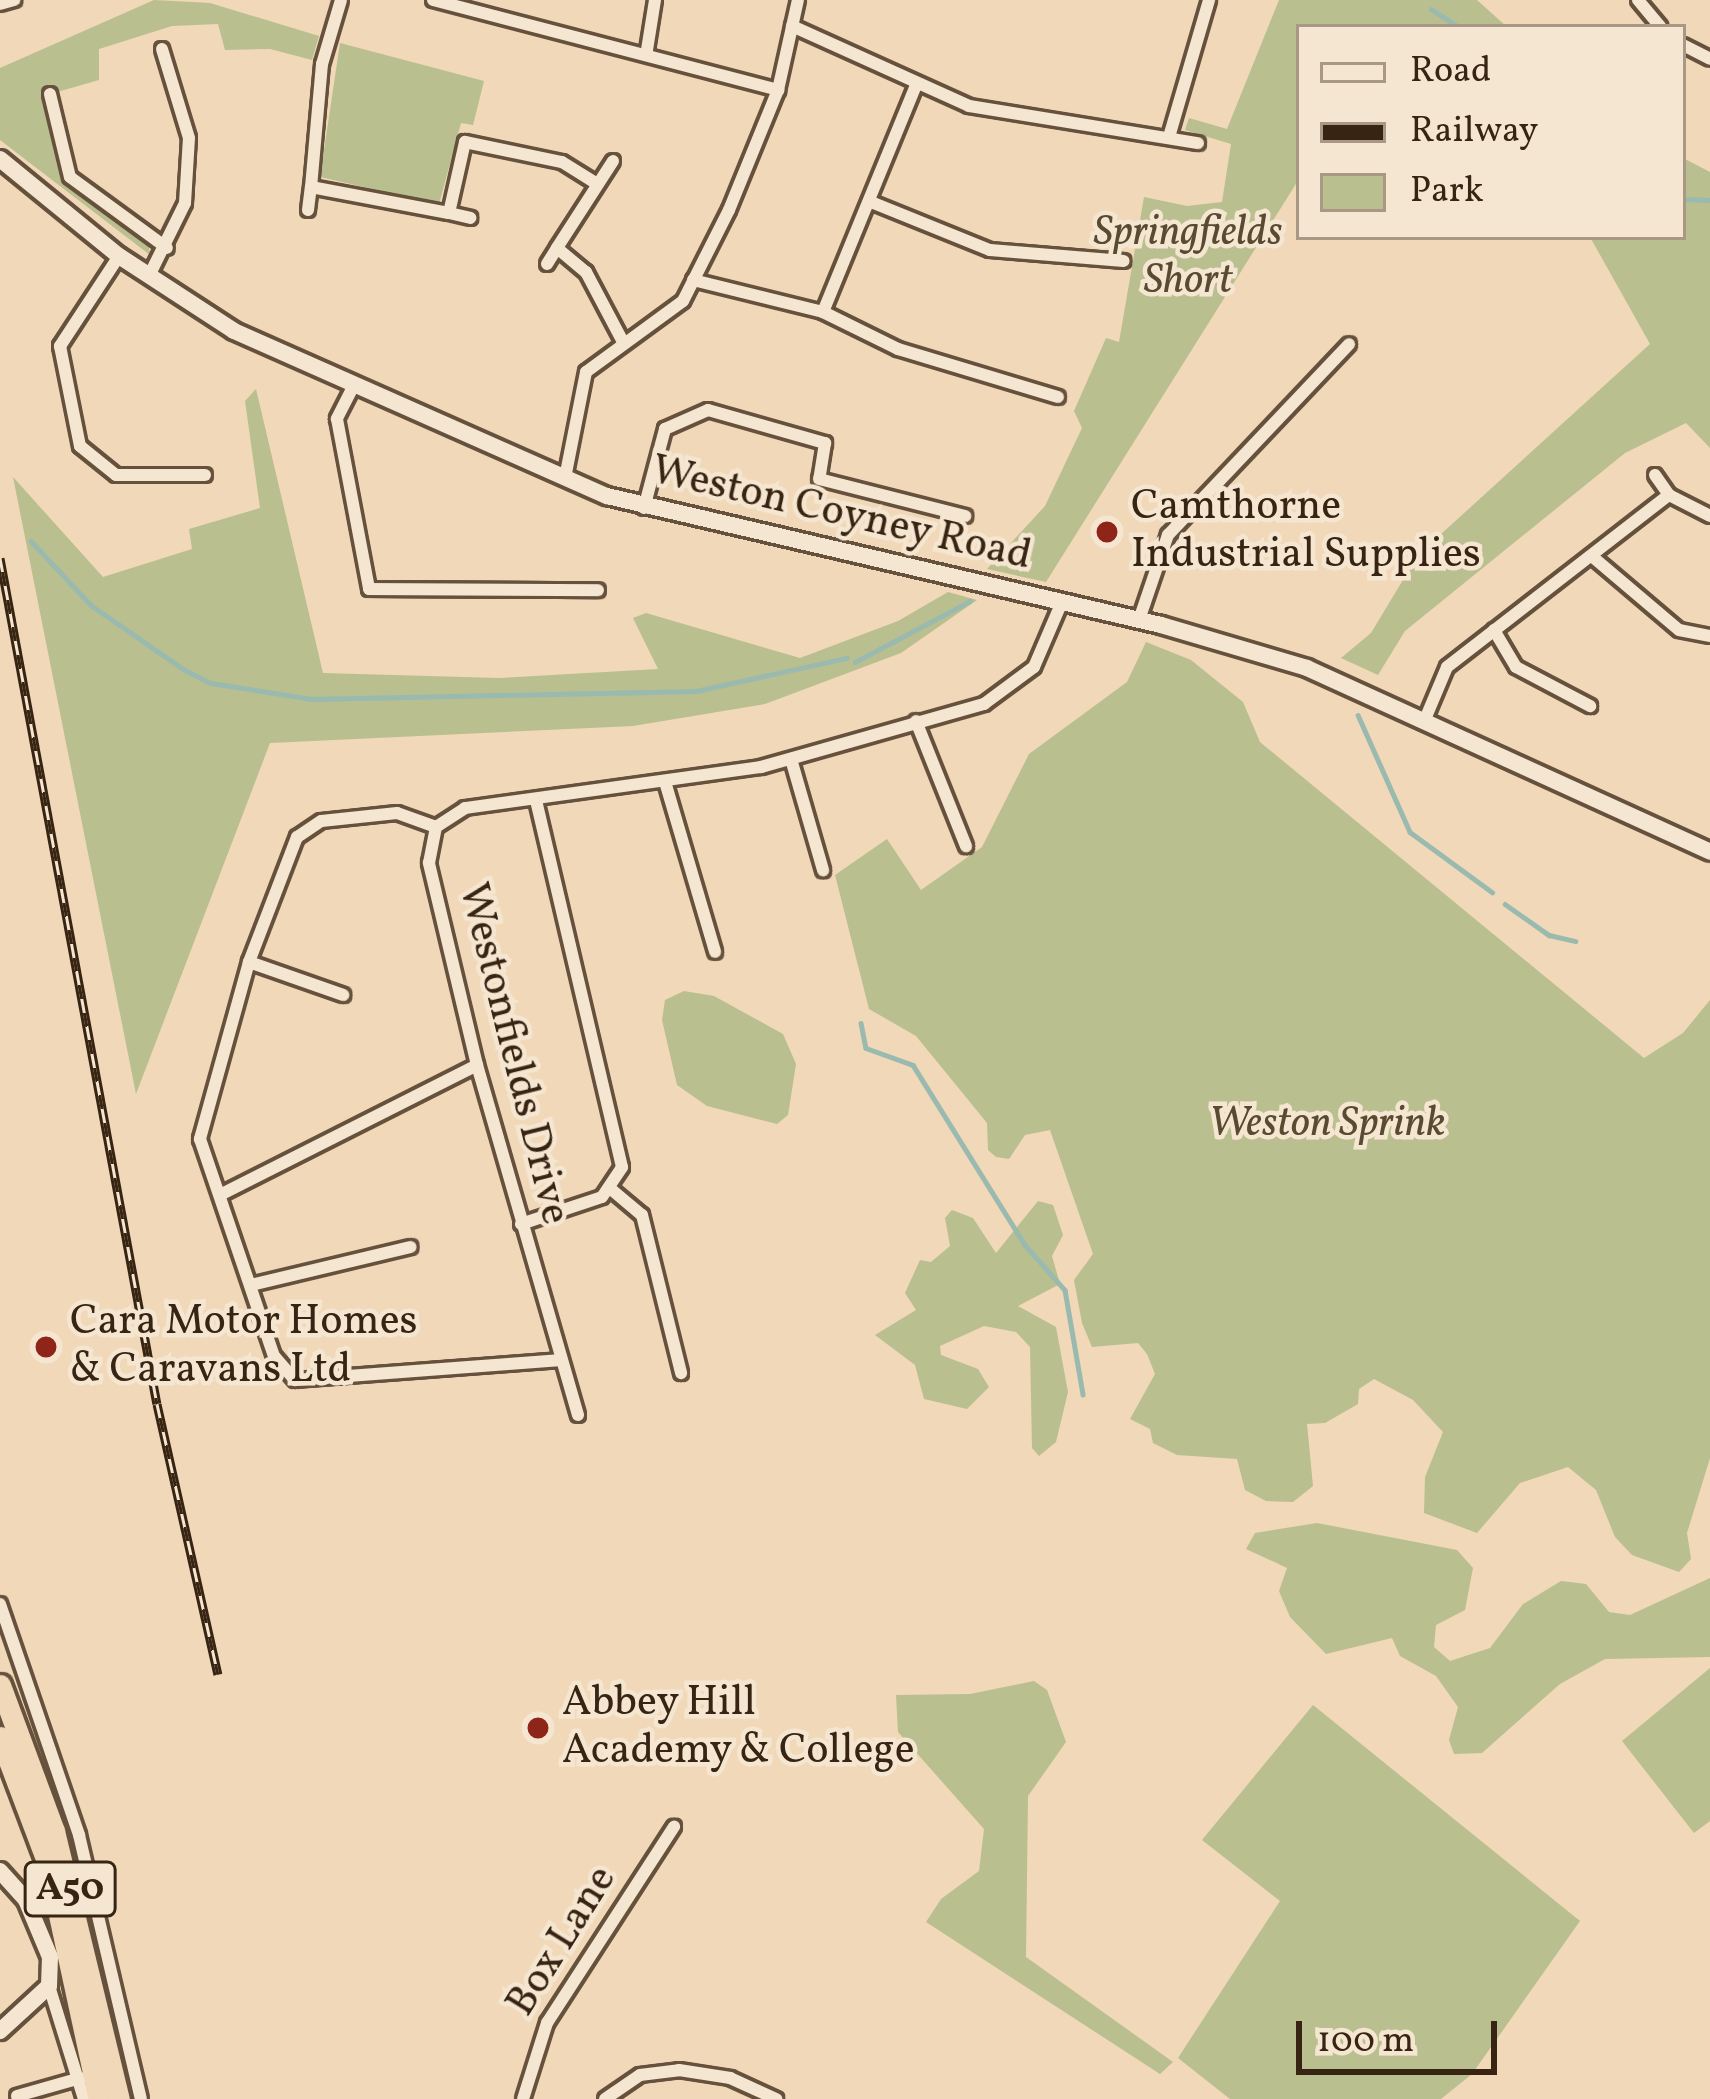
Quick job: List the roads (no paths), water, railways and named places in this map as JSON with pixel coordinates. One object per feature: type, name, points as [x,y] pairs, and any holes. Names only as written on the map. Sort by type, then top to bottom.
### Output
[{"type":"highway","name":"A50","points":[[0,1685],[54,1831],[119,2099]]},
{"type":"highway","name":"A50","points":[[0,1736],[48,1864],[99,2099]]},
{"type":"street","points":[[0,4],[14,0]]},
{"type":"street","points":[[433,0],[488,6],[778,90]]},
{"type":"street","points":[[647,50],[655,0]]},
{"type":"street","points":[[565,478],[586,372],[623,342],[670,316],[693,280],[778,90],[798,0]]},
{"type":"street","points":[[1169,136],[1209,0]]},
{"type":"street","points":[[1638,0],[1658,24]]},
{"type":"street","points":[[308,210],[321,72],[339,4]]},
{"type":"street","points":[[792,26],[916,85],[1028,120],[1198,143]]},
{"type":"street","points":[[149,276],[167,248],[184,203],[189,138],[162,49]]},
{"type":"street","points":[[823,312],[872,202],[916,85]]},
{"type":"street","points":[[50,94],[70,177],[167,248]]},
{"type":"street","points":[[449,213],[469,125]]},
{"type":"street","points":[[465,142],[562,162],[595,183]]},
{"type":"street","name":"Weston Coyney Road","points":[[0,159],[119,256],[233,331],[565,478],[644,508],[1139,620],[1307,668],[1426,717],[1710,852]]},
{"type":"street","points":[[547,264],[613,161]]},
{"type":"street","points":[[311,187],[470,218]]},
{"type":"street","points":[[872,202],[990,250],[1124,261]]},
{"type":"street","points":[[556,248],[586,272],[623,342]]},
{"type":"street","points":[[119,256],[60,346],[80,446],[116,476],[205,476]]},
{"type":"street","points":[[693,280],[823,312],[898,349],[1058,397]]},
{"type":"street","points":[[1139,620],[1159,554],[1180,519],[1349,344]]},
{"type":"street","points":[[354,385],[337,419],[368,589],[591,592],[589,610]]},
{"type":"street","points":[[644,508],[665,429],[708,410],[825,443],[820,479],[965,516]]},
{"type":"street","points":[[1654,475],[1670,495],[1710,516]]},
{"type":"street","points":[[1426,717],[1447,667],[1670,495]]},
{"type":"street","points":[[1594,558],[1679,630],[1710,636]]},
{"type":"street","points":[[559,1360],[303,1383],[280,1369],[199,1126],[245,965],[281,864],[304,831],[322,820],[406,813],[436,827],[454,811],[666,785],[791,759],[1013,689],[1051,641],[1061,604]]},
{"type":"street","points":[[1494,630],[1516,667],[1590,706]]},
{"type":"street","points":[[916,721],[966,846]]},
{"type":"street","points":[[791,759],[823,869]]},
{"type":"street","points":[[666,785],[716,934],[715,952]]},
{"type":"street","points":[[521,1224],[612,1190],[622,1162],[536,801]]},
{"type":"street","name":"Westonfields Drive","points":[[436,827],[430,863],[477,1065],[578,1415]]},
{"type":"street","points":[[245,965],[343,995]]},
{"type":"street","points":[[220,1195],[477,1065]]},
{"type":"street","points":[[612,1190],[642,1215],[684,1366]]},
{"type":"street","points":[[251,1285],[411,1247]]},
{"type":"street","points":[[0,1604],[79,1835],[141,2099]]},
{"type":"street","name":"Box Lane","points":[[523,2099],[547,2023],[674,1826]]},
{"type":"street","points":[[0,1871],[42,1928],[50,1986],[84,2099]]},
{"type":"street","points":[[0,2031],[50,1986]]},
{"type":"street","points":[[605,2099],[640,2075],[679,2070],[730,2078],[776,2099]]},
{"type":"street","points":[[16,2096],[80,2078]]},
{"type":"waterway","points":[[1431,9],[1454,24]]},
{"type":"waterway","points":[[1686,199],[1710,200]]},
{"type":"waterway","points":[[31,541],[91,605],[183,669],[211,683],[312,699],[696,691],[846,658]]},
{"type":"waterway","points":[[855,662],[970,601]]},
{"type":"waterway","points":[[1358,715],[1410,832],[1492,892]]},
{"type":"waterway","points":[[1505,904],[1549,935],[1575,941]]},
{"type":"waterway","points":[[861,1023],[866,1048],[913,1065],[1025,1245],[1065,1290],[1083,1394]]},
{"type":"railway","points":[[0,558],[157,1404],[218,1674]]},
{"type":"place","name":"Camthorne Industrial Supplies","points":[[1107,532]]},
{"type":"place","name":"Cara Motor Homes & Caravans Ltd","points":[[46,1347]]},
{"type":"place","name":"Abbey Hill Academy & College","points":[[538,1728]]},
{"type":"park label","name":"Springfields Short","points":[[1188,258]]},
{"type":"park label","name":"Weston Sprink","points":[[1327,1125]]}]
